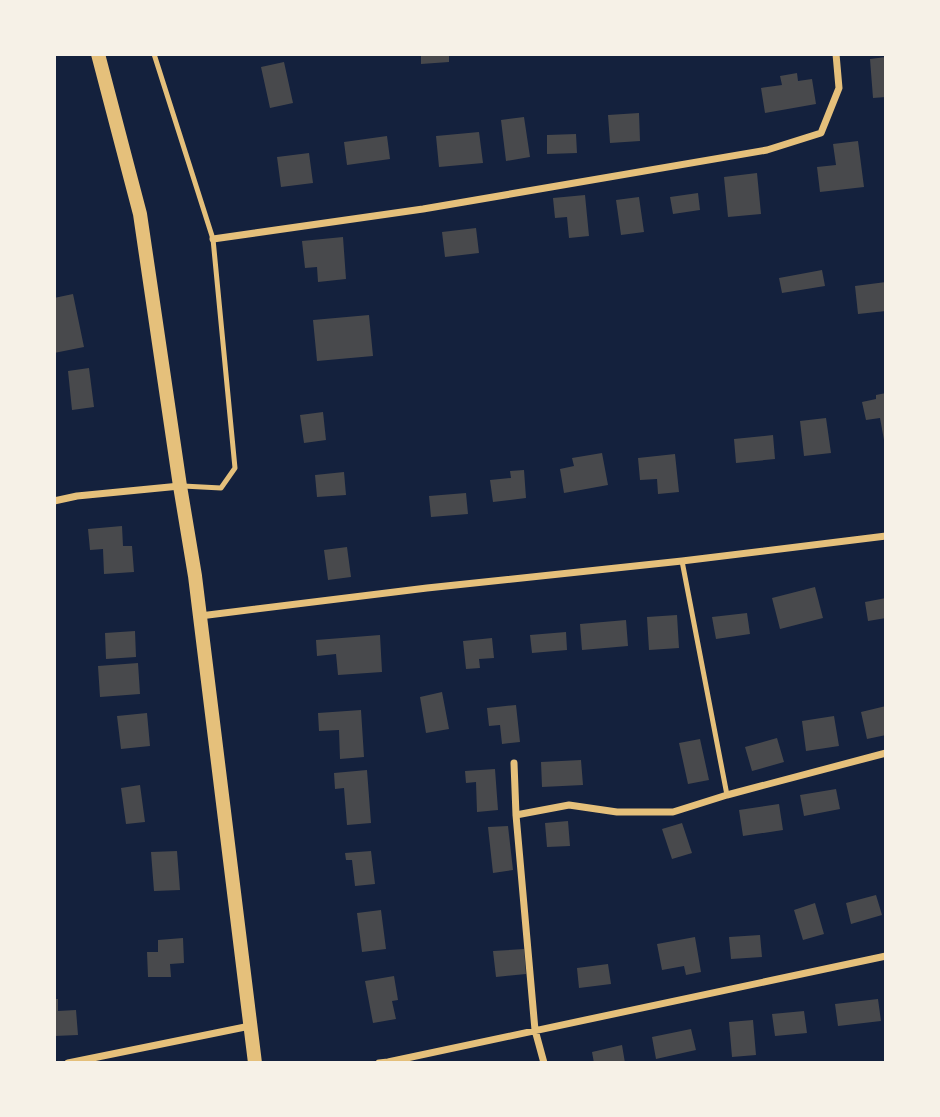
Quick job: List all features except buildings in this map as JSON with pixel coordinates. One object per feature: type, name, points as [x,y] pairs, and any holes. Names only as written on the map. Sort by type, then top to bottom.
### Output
[{"type":"main road","points":[[98,54],[140,214],[195,576],[256,1063]]},
{"type":"street","points":[[213,239],[423,209],[767,150],[821,133],[839,88],[836,54]]},
{"type":"street","points":[[54,501],[76,496],[180,486]]},
{"type":"street","points":[[199,616],[886,536]]},
{"type":"street","points":[[516,815],[569,804],[617,812],[673,812],[886,753]]},
{"type":"street","points":[[514,763],[535,1030],[544,1063]]},
{"type":"street","points":[[379,1063],[886,956]]},
{"type":"street","points":[[68,1063],[250,1026]]},
{"type":"lane","points":[[154,54],[213,239],[235,468],[221,488],[180,486]]},
{"type":"lane","points":[[682,561],[727,796]]}]
